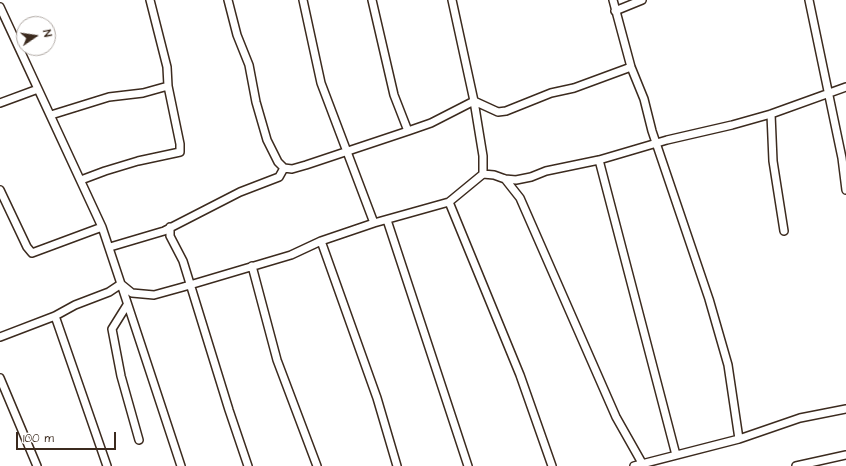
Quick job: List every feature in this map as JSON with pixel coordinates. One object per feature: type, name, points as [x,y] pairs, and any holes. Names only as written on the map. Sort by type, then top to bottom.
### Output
[{"type":"street","points":[[81,180],[138,161],[180,152],[180,144],[168,86],[167,67],[150,0]]},
{"type":"street","points":[[228,0],[237,35],[249,66],[256,102],[267,140],[278,162],[284,168],[292,169],[306,165],[431,123],[474,101]]},
{"type":"street","points":[[303,0],[321,83],[374,223]]},
{"type":"street","points":[[372,0],[394,95],[408,131]]},
{"type":"street","points":[[452,0],[474,101],[484,156],[484,174]]},
{"type":"street","points":[[613,0],[631,67],[644,100],[656,143],[709,299],[728,366],[738,439]]},
{"type":"street","points":[[615,11],[642,0]]},
{"type":"street","points":[[812,0],[828,92],[842,158],[846,190]]},
{"type":"street","points":[[0,7],[81,180],[110,246],[127,304],[181,466]]},
{"type":"street","points":[[474,101],[498,112],[506,111],[551,93],[574,88],[631,67]]},
{"type":"street","points":[[51,115],[109,97],[143,93],[168,86]]},
{"type":"street","points":[[121,284],[132,293],[154,295],[291,254],[321,241],[374,223],[449,202],[484,174],[494,175],[504,179],[516,180],[546,171],[599,160],[656,143],[771,114],[828,92],[846,87]]},
{"type":"street","points":[[0,103],[38,89]]},
{"type":"street","points":[[771,114],[773,161],[784,231]]},
{"type":"street","points":[[599,160],[676,455]]},
{"type":"street","points":[[110,246],[156,234],[240,192],[279,177],[284,168]]},
{"type":"street","points":[[504,179],[520,198],[616,417],[642,463]]},
{"type":"street","points":[[0,190],[27,247],[32,253],[102,227]]},
{"type":"street","points":[[449,202],[520,375],[552,466]]},
{"type":"street","points":[[387,220],[468,466]]},
{"type":"street","points":[[170,227],[170,236],[183,261],[248,466]]},
{"type":"street","points":[[321,241],[370,378],[397,466]]},
{"type":"street","points":[[252,266],[277,360],[317,466]]},
{"type":"street","points":[[0,337],[55,316],[75,305],[109,292],[121,284]]},
{"type":"street","points":[[127,304],[112,329],[121,376],[139,440]]},
{"type":"street","points":[[55,316],[107,466]]},
{"type":"street","points":[[0,378],[37,466]]},
{"type":"street","points":[[634,466],[738,439],[800,418],[846,410]]},
{"type":"street","points":[[796,466],[846,455]]}]
